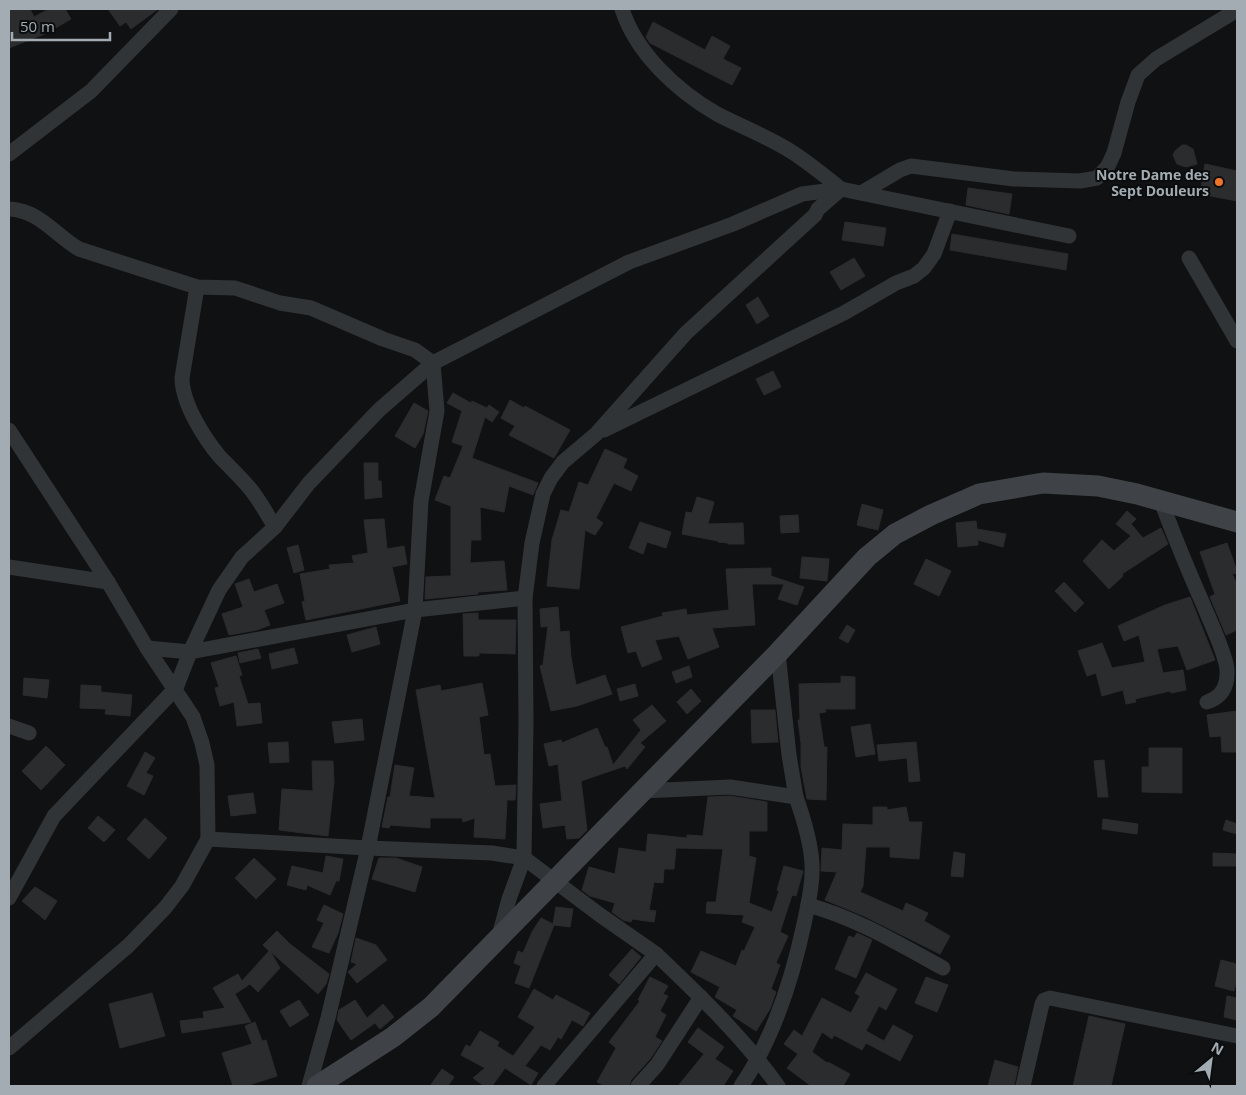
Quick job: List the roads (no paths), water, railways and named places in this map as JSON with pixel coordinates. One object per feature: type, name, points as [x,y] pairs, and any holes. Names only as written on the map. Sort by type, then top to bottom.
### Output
[{"type":"main road","points":[[317,1086],[393,1038],[431,1007],[778,653],[867,557],[895,534],[924,518],[979,494],[1043,483],[1098,486],[1237,522]]},
{"type":"street","points":[[9,154],[91,91],[171,9]]},
{"type":"street","points":[[622,9],[633,36],[646,54],[687,93],[716,113],[792,152],[841,189]]},
{"type":"street","points":[[864,192],[900,170],[911,166],[1014,179],[1080,181],[1097,178],[1108,166],[1114,153],[1128,102],[1138,75],[1156,59],[1237,10]]},
{"type":"street","points":[[498,938],[524,858],[526,722],[524,598],[532,543],[543,494],[551,478],[563,462],[596,434],[686,333],[841,189]]},
{"type":"street","points":[[9,898],[54,816],[176,688],[202,623],[225,582],[242,557],[275,527],[308,484],[373,416],[433,364],[629,262],[733,224],[802,194],[841,189],[864,192],[950,212],[1069,236]]},
{"type":"street","points":[[9,209],[25,211],[50,226],[79,249],[197,286],[235,288],[280,303],[310,308],[383,339],[415,350],[433,364],[437,411],[421,501],[415,610],[368,848],[328,1018],[309,1086]]},
{"type":"street","points":[[596,434],[844,313],[914,276],[924,268],[934,254],[950,212]]},
{"type":"street","points":[[1189,258],[1237,341]]},
{"type":"street","points":[[197,286],[182,378],[182,389],[200,427],[218,455],[248,486],[275,527]]},
{"type":"street","points":[[9,430],[193,717],[207,765],[208,840],[182,886],[165,908],[128,946],[9,1048]]},
{"type":"street","points":[[1161,501],[1218,640],[1227,668],[1224,689],[1220,696],[1207,702]]},
{"type":"street","points":[[9,567],[108,582]]},
{"type":"street","points":[[147,648],[190,652],[415,610],[524,598]]},
{"type":"street","points":[[741,1086],[758,1059],[784,998],[797,957],[812,887],[812,863],[808,840],[796,797],[788,755],[778,653]]},
{"type":"street","points":[[9,726],[29,733]]},
{"type":"street","points":[[642,791],[730,788],[796,797]]},
{"type":"street","points":[[208,840],[492,853],[524,858],[656,954],[701,997],[758,1059],[778,1086]]},
{"type":"street","points":[[808,905],[828,910],[854,921],[943,968]]},
{"type":"street","points":[[544,1086],[656,954]]},
{"type":"street","points":[[638,1086],[657,1065],[701,997]]},
{"type":"street","points":[[1023,1086],[1042,1004],[1044,1000],[1050,998],[1237,1036]]},
{"type":"place","name":"Notre Dame des Sept Douleurs","points":[[1219,182]]}]
